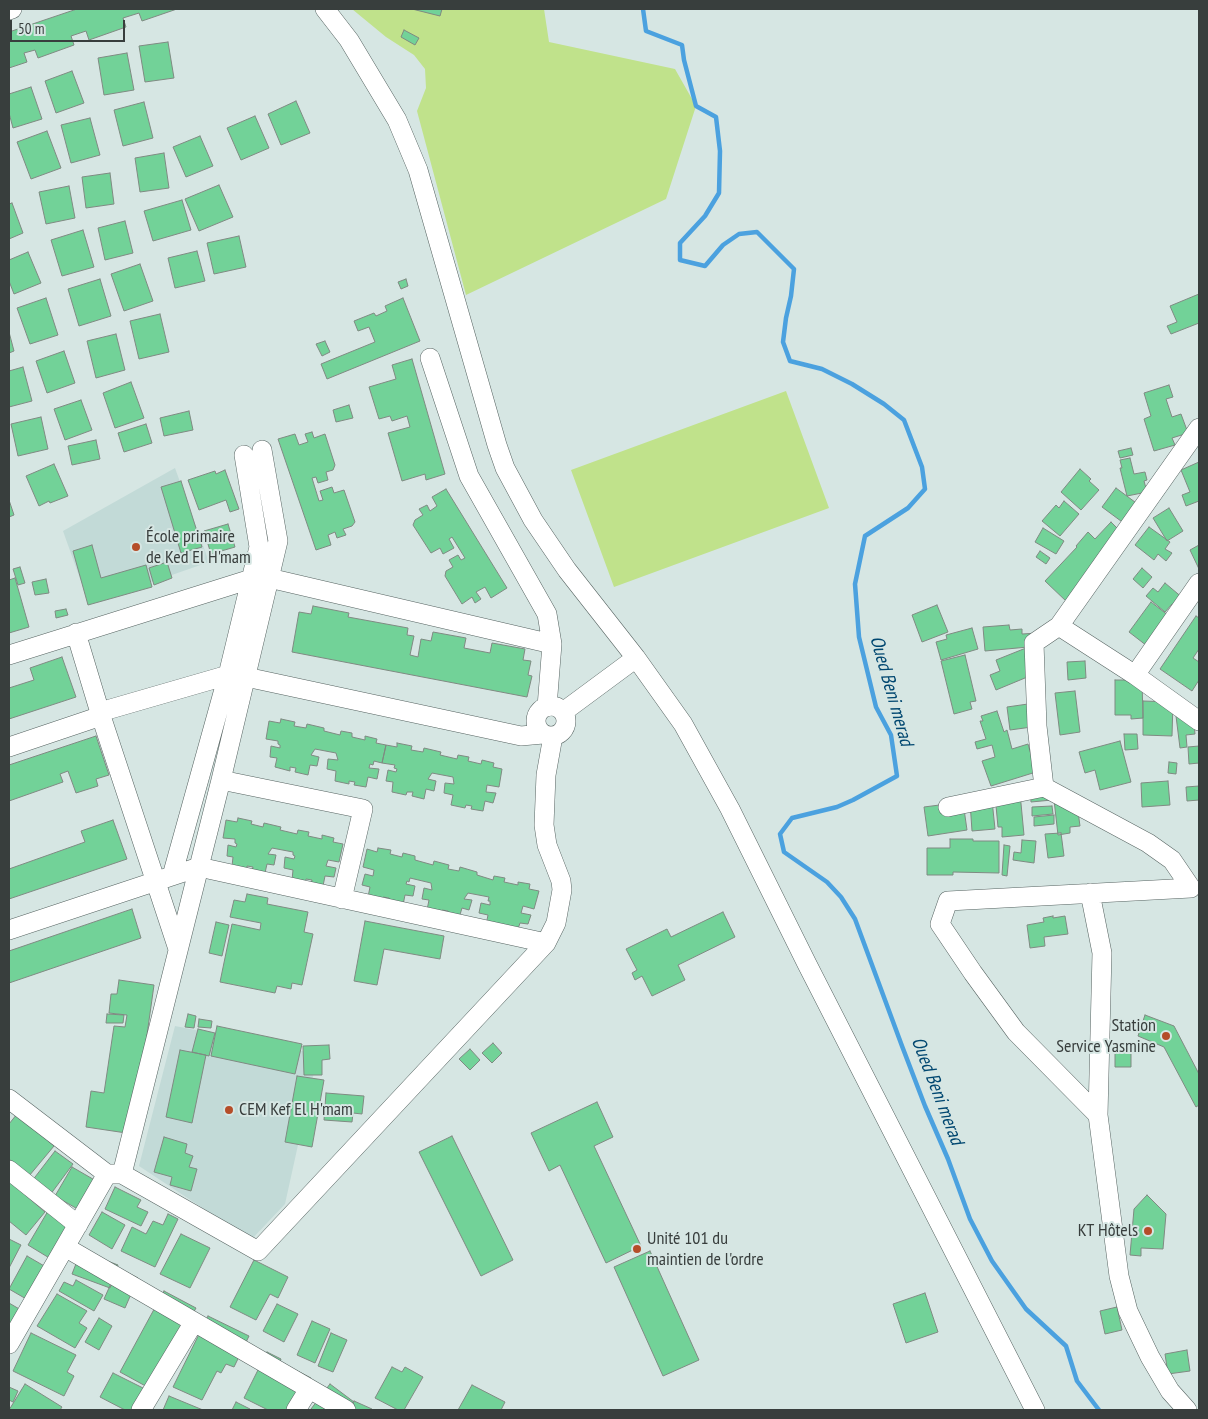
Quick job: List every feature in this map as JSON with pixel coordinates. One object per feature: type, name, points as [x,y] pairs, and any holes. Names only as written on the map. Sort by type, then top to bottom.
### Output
[{"type":"street","points":[[325,9],[349,40],[397,120],[418,170],[505,468],[533,520],[567,570],[636,658],[682,724],[730,809],[1035,1410]]},
{"type":"street","points":[[430,358],[469,476],[547,614],[552,644],[555,710]]},
{"type":"street","points":[[1044,787],[1037,726],[1034,643],[1059,626],[1199,428]]},
{"type":"street","points":[[9,1344],[15,1318],[114,1174],[178,949],[221,780],[237,676],[260,579],[278,541],[253,452]]},
{"type":"street","points":[[9,655],[76,633],[260,579],[552,644]]},
{"type":"street","points":[[1135,674],[1199,583]]},
{"type":"street","points":[[1059,626],[1135,674],[1199,721]]},
{"type":"street","points":[[76,633],[101,714],[164,878],[178,949]]},
{"type":"street","points":[[548,735],[537,726],[540,712],[555,710],[636,658]]},
{"type":"street","points":[[9,747],[101,714],[237,676],[521,736],[548,735],[562,731],[565,727],[565,717],[555,710]]},
{"type":"street","points":[[164,878],[237,676]]},
{"type":"street","points":[[9,1099],[114,1174],[258,1251],[546,943],[556,923],[562,890],[561,881],[547,845],[544,825],[548,735]]},
{"type":"street","points":[[221,780],[363,809],[342,899]]},
{"type":"street","points":[[948,807],[1044,787],[1148,843],[1172,860],[1191,888],[948,901],[940,924],[973,973],[1016,1032],[1098,1115]]},
{"type":"street","points":[[9,930],[199,867],[546,943]]},
{"type":"street","points":[[1090,893],[1102,953],[1098,1115],[1120,1276],[1128,1311],[1150,1357],[1170,1390],[1187,1410]]},
{"type":"street","points":[[9,1170],[78,1225]]},
{"type":"street","points":[[64,1247],[346,1410]]},
{"type":"street","points":[[141,1410],[194,1322]]},
{"type":"street","points":[[296,1410],[309,1389]]},
{"type":"shaded area","name":"École primaire de Ked El H'mam","points":[[175,468],[209,562],[89,604],[63,531]]},
{"type":"shaded area","name":"CEM Kef El H'mam","points":[[175,1026],[318,1054],[285,1204],[251,1240],[139,1166]]},
{"type":"green space","points":[[352,9],[544,9],[549,42],[675,69],[696,106],[666,199],[466,295],[417,111],[426,88],[425,69],[414,55],[386,37]]},
{"type":"green space","points":[[786,391],[829,508],[614,587],[571,470]]},
{"type":"building","points":[[77,9],[177,9],[142,21],[139,13],[123,18],[126,27],[89,40],[86,31],[71,36],[74,45],[38,58],[35,50],[24,53],[27,62],[9,68],[9,32]]},
{"type":"building","points":[[412,9],[442,9],[440,16]]},
{"type":"building","points":[[404,30],[419,38],[415,45],[401,37]]},
{"type":"building","points":[[168,42],[174,78],[145,82],[139,46]]},
{"type":"building","points":[[127,53],[134,90],[104,95],[98,58]]},
{"type":"building","points":[[72,71],[84,103],[56,113],[45,81]]},
{"type":"building","points":[[31,87],[42,119],[13,128],[9,113],[9,94]]},
{"type":"building","points":[[296,101],[310,133],[281,145],[268,114]]},
{"type":"building","points":[[144,102],[153,138],[123,146],[114,110]]},
{"type":"building","points":[[255,116],[269,148],[241,160],[227,128]]},
{"type":"building","points":[[90,118],[100,155],[71,163],[61,125]]},
{"type":"building","points":[[47,131],[61,168],[31,179],[17,142]]},
{"type":"building","points":[[200,136],[213,166],[186,177],[173,147]]},
{"type":"building","points":[[164,153],[169,188],[140,192],[135,158]]},
{"type":"building","points":[[110,173],[114,204],[86,208],[82,177]]},
{"type":"building","points":[[219,185],[233,217],[199,231],[185,199]]},
{"type":"building","points":[[69,186],[75,218],[46,224],[39,192]]},
{"type":"building","points":[[182,200],[191,230],[153,241],[144,211]]},
{"type":"building","points":[[12,203],[23,233],[9,239],[9,204]]},
{"type":"building","points":[[125,221],[133,253],[105,260],[98,228]]},
{"type":"building","points":[[83,230],[94,267],[62,276],[51,240]]},
{"type":"building","points":[[239,236],[246,267],[214,274],[207,243]]},
{"type":"building","points":[[197,251],[205,281],[175,288],[168,258]]},
{"type":"building","points":[[28,252],[41,283],[14,294],[9,281],[9,260]]},
{"type":"building","points":[[140,264],[153,301],[124,311],[111,274]]},
{"type":"building","points":[[100,279],[111,316],[79,326],[68,289]]},
{"type":"building","points":[[406,279],[408,286],[401,289],[398,282]]},
{"type":"building","points":[[1199,294],[1199,323],[1171,334],[1167,326],[1177,322],[1170,306]]},
{"type":"building","points":[[46,298],[58,335],[30,344],[17,308]]},
{"type":"building","points":[[403,298],[420,341],[327,379],[321,364],[375,342],[369,327],[358,331],[354,321],[374,313],[376,316],[387,311],[385,306]]},
{"type":"building","points":[[160,314],[169,352],[139,359],[130,321]]},
{"type":"building","points":[[9,332],[14,351],[9,353]]},
{"type":"building","points":[[116,334],[125,370],[96,378],[87,341]]},
{"type":"building","points":[[325,341],[330,352],[322,356],[316,344]]},
{"type":"building","points":[[64,351],[75,383],[47,393],[36,361]]},
{"type":"building","points":[[412,359],[445,474],[426,480],[425,474],[402,481],[388,433],[410,427],[407,416],[392,421],[390,416],[379,419],[369,387],[396,379],[392,365]]},
{"type":"building","points":[[23,367],[32,401],[9,407],[9,371]]},
{"type":"building","points":[[131,382],[144,418],[115,428],[103,393]]},
{"type":"building","points":[[1169,385],[1173,397],[1166,399],[1172,417],[1181,414],[1188,433],[1172,438],[1175,445],[1154,451],[1144,419],[1151,416],[1144,393]]},
{"type":"building","points":[[81,400],[92,430],[65,440],[54,409]]},
{"type":"building","points":[[349,405],[353,418],[336,422],[333,410]]},
{"type":"building","points":[[189,411],[193,430],[164,436],[160,418]]},
{"type":"building","points":[[41,417],[48,449],[18,456],[11,424]]},
{"type":"building","points":[[146,424],[152,443],[124,452],[118,433]]},
{"type":"building","points":[[312,432],[314,438],[325,434],[335,465],[333,470],[326,472],[328,480],[318,483],[316,477],[312,478],[319,501],[323,500],[320,491],[332,487],[334,493],[344,490],[355,522],[352,526],[343,529],[346,535],[337,538],[335,532],[328,535],[331,545],[316,550],[278,439],[295,434],[299,445],[308,442],[305,434]]},
{"type":"building","points":[[96,440],[100,459],[72,465],[68,446]]},
{"type":"building","points":[[1131,448],[1133,455],[1120,458],[1118,451]]},
{"type":"building","points":[[1130,458],[1134,474],[1145,472],[1147,480],[1144,481],[1147,492],[1127,496],[1120,468],[1122,468],[1120,460]]},
{"type":"building","points":[[1199,462],[1199,501],[1186,506],[1182,495],[1190,492],[1181,470]]},
{"type":"building","points":[[54,464],[68,496],[39,506],[26,476]]},
{"type":"building","points":[[1080,469],[1099,490],[1081,510],[1061,492]]},
{"type":"building","points":[[225,470],[239,509],[230,512],[226,500],[199,510],[188,480],[215,471],[216,474]]},
{"type":"building","points":[[181,481],[202,547],[181,553],[161,487]]},
{"type":"building","points":[[1116,488],[1143,508],[1129,527],[1102,507]]},
{"type":"building","points":[[446,489],[507,588],[491,598],[485,587],[476,592],[481,599],[475,603],[472,597],[462,604],[445,576],[446,571],[453,567],[449,560],[458,555],[461,560],[465,558],[452,537],[449,539],[454,548],[443,554],[440,548],[431,553],[413,525],[415,520],[423,515],[419,509],[427,505],[430,511],[437,506],[432,497]]},
{"type":"building","points":[[9,500],[14,515],[9,517]]},
{"type":"building","points":[[1064,501],[1079,514],[1060,536],[1042,521],[1056,505],[1059,508]]},
{"type":"building","points":[[1169,508],[1183,531],[1167,541],[1153,518]]},
{"type":"building","points":[[1111,522],[1127,538],[1067,602],[1045,581],[1077,547],[1088,532],[1095,539]]},
{"type":"building","points":[[228,524],[235,547],[211,554],[204,531]]},
{"type":"building","points":[[1149,527],[1170,542],[1165,549],[1172,553],[1166,561],[1158,554],[1154,560],[1135,545]]},
{"type":"building","points":[[1043,528],[1064,541],[1056,554],[1035,542]]},
{"type":"building","points":[[92,545],[101,578],[146,565],[152,587],[88,605],[73,551]]},
{"type":"building","points":[[1199,545],[1199,569],[1190,550]]},
{"type":"building","points":[[1040,551],[1050,558],[1046,564],[1036,557]]},
{"type":"building","points":[[167,562],[172,578],[154,585],[149,568]]},
{"type":"building","points":[[20,567],[25,583],[18,585],[13,569]]},
{"type":"building","points":[[1142,568],[1152,577],[1143,588],[1133,579]]},
{"type":"building","points":[[15,578],[29,627],[9,633],[9,580]]},
{"type":"building","points":[[46,579],[49,593],[35,595],[32,582]]},
{"type":"building","points":[[1165,583],[1184,599],[1177,608],[1172,604],[1165,612],[1146,596],[1153,588],[1158,592]]},
{"type":"building","points":[[1151,602],[1173,619],[1151,649],[1129,632]]},
{"type":"building","points":[[937,605],[948,632],[922,642],[912,615]]},
{"type":"building","points":[[313,606],[349,613],[348,617],[408,628],[407,635],[414,636],[410,655],[418,657],[421,639],[431,641],[433,632],[466,638],[464,648],[490,653],[492,643],[525,649],[523,660],[531,661],[528,675],[532,676],[527,697],[292,652],[299,612],[311,614]]},
{"type":"building","points":[[66,609],[68,615],[56,618],[55,611]]},
{"type":"building","points":[[1196,616],[1199,618],[1199,649],[1193,658],[1199,662],[1199,680],[1192,691],[1160,669]]},
{"type":"building","points":[[1009,625],[1010,630],[1022,629],[1022,634],[1038,633],[1039,646],[985,651],[983,627]]},
{"type":"building","points":[[972,628],[978,649],[941,660],[936,642],[947,639],[946,635]]},
{"type":"building","points":[[1026,648],[1037,673],[996,690],[990,675],[1000,671],[996,660]]},
{"type":"building","points":[[965,655],[976,701],[970,702],[972,709],[954,714],[941,661]]},
{"type":"building","points":[[62,657],[76,697],[9,719],[9,688],[34,680],[30,668]]},
{"type":"building","points":[[1085,661],[1086,678],[1068,680],[1067,662]]},
{"type":"building","points":[[1115,680],[1142,680],[1143,718],[1131,719],[1131,715],[1115,715]]},
{"type":"building","points":[[1075,691],[1080,732],[1060,735],[1055,693]]},
{"type":"building","points":[[1143,701],[1173,702],[1172,736],[1143,735]]},
{"type":"building","points":[[1035,703],[1039,726],[1010,730],[1007,707]]},
{"type":"building","points":[[997,711],[1004,732],[1007,730],[1012,749],[1028,744],[1036,772],[991,786],[982,761],[995,757],[992,745],[977,749],[975,742],[986,739],[980,721],[983,721],[981,716]]},
{"type":"building","points":[[1193,714],[1195,734],[1186,735],[1187,747],[1180,748],[1176,716]]},
{"type":"building","points":[[281,719],[295,722],[294,726],[306,728],[307,724],[324,728],[324,731],[340,735],[341,731],[352,733],[352,737],[365,740],[365,736],[377,739],[376,743],[386,745],[382,763],[374,761],[373,765],[370,764],[369,768],[379,769],[377,779],[368,777],[366,787],[354,785],[355,782],[349,781],[349,784],[335,781],[336,771],[327,769],[328,759],[338,760],[336,753],[315,749],[311,755],[319,757],[317,766],[310,765],[308,775],[295,772],[296,768],[290,767],[290,771],[275,767],[277,758],[270,757],[271,746],[280,748],[280,745],[278,741],[266,739],[269,721],[280,723]]},
{"type":"building","points":[[1124,734],[1137,734],[1138,749],[1125,750]]},
{"type":"building","points":[[96,736],[109,775],[96,779],[98,786],[76,793],[68,771],[60,774],[63,782],[9,801],[9,765]]},
{"type":"building","points":[[1120,741],[1131,782],[1100,790],[1095,770],[1085,773],[1079,752]]},
{"type":"building","points":[[397,743],[412,746],[411,750],[423,752],[424,748],[441,752],[440,755],[457,759],[458,755],[469,757],[468,761],[481,764],[482,760],[494,763],[493,767],[502,769],[499,787],[487,785],[486,792],[496,793],[493,803],[485,801],[483,811],[471,809],[472,806],[466,805],[465,808],[451,805],[453,795],[444,793],[445,783],[454,784],[453,777],[432,773],[428,779],[436,781],[434,791],[426,789],[424,799],[412,796],[413,792],[407,792],[406,795],[392,792],[393,782],[386,781],[388,770],[396,772],[397,769],[394,768],[395,765],[382,763],[386,745],[397,747]]},
{"type":"building","points":[[1199,746],[1199,763],[1189,764],[1188,747]]},
{"type":"building","points":[[1169,762],[1177,763],[1176,774],[1168,773]]},
{"type":"building","points":[[1168,781],[1170,805],[1142,807],[1141,783]]},
{"type":"building","points":[[1199,786],[1199,800],[1187,801],[1186,787]]},
{"type":"building","points":[[1030,789],[1052,800],[1031,802]]},
{"type":"building","points":[[1020,793],[1024,835],[1002,837],[1002,827],[998,827],[995,795]]},
{"type":"building","points":[[1076,797],[1080,826],[1070,827],[1070,833],[1058,835],[1054,800]]},
{"type":"building","points":[[992,800],[995,829],[972,831],[970,802]]},
{"type":"building","points":[[963,802],[967,830],[928,836],[924,807]]},
{"type":"building","points":[[1052,806],[1053,814],[1032,816],[1032,807]]},
{"type":"building","points":[[1054,815],[1054,824],[1034,826],[1034,817]]},
{"type":"building","points":[[238,818],[252,821],[251,824],[263,827],[264,823],[281,827],[280,830],[297,834],[298,830],[309,832],[308,836],[322,839],[322,835],[334,838],[333,842],[343,844],[339,862],[328,860],[326,866],[336,868],[334,877],[325,876],[323,886],[311,884],[312,880],[306,879],[305,883],[292,880],[293,870],[284,868],[285,857],[294,859],[293,852],[272,848],[268,854],[276,855],[274,865],[267,864],[265,873],[252,871],[253,867],[247,866],[247,870],[232,866],[233,857],[227,856],[228,845],[236,847],[237,844],[235,839],[223,838],[226,820],[237,822]]},
{"type":"building","points":[[113,820],[127,859],[9,899],[9,869],[85,842],[81,831]]},
{"type":"building","points":[[1061,833],[1064,856],[1048,858],[1045,834]]},
{"type":"building","points":[[950,839],[999,841],[999,873],[953,872],[953,875],[927,875],[927,848],[950,848]]},
{"type":"building","points":[[1022,840],[1036,841],[1034,863],[1013,860],[1014,852],[1021,853]]},
{"type":"building","points":[[1004,845],[1010,846],[1007,876],[1002,875]]},
{"type":"building","points":[[378,848],[391,850],[390,854],[402,857],[403,853],[415,856],[415,860],[433,865],[434,861],[449,865],[448,869],[459,871],[460,867],[477,872],[477,875],[493,880],[494,876],[505,878],[504,882],[518,885],[518,882],[530,884],[529,889],[539,891],[534,909],[523,906],[521,913],[531,915],[528,924],[520,923],[517,932],[486,925],[488,915],[479,913],[481,903],[490,905],[489,897],[468,893],[464,899],[472,900],[469,910],[462,908],[459,918],[447,915],[448,911],[442,910],[441,913],[427,910],[429,900],[422,899],[424,888],[432,890],[431,883],[410,878],[406,884],[415,886],[413,896],[405,895],[403,905],[389,902],[389,898],[383,897],[382,900],[368,897],[370,887],[362,885],[365,874],[373,876],[374,870],[363,867],[367,849],[377,852]]},
{"type":"building","points":[[247,894],[268,898],[267,904],[308,912],[304,932],[313,934],[302,985],[292,983],[291,989],[277,986],[275,993],[220,982],[232,924],[260,930],[261,923],[230,917],[234,900],[245,902]]},
{"type":"building","points":[[132,909],[141,938],[9,983],[9,951]]},
{"type":"building","points":[[723,912],[735,937],[678,965],[685,980],[652,996],[642,976],[635,980],[632,973],[637,970],[626,949],[667,929],[671,937]]},
{"type":"building","points":[[1053,916],[1053,918],[1065,916],[1068,934],[1044,937],[1045,946],[1030,948],[1027,925],[1044,922],[1043,918]]},
{"type":"building","points":[[365,921],[444,936],[440,959],[384,949],[377,985],[354,981]]},
{"type":"building","points":[[216,922],[229,925],[222,956],[209,953]]},
{"type":"building","points":[[119,980],[154,985],[133,1134],[86,1127],[91,1091],[104,1093],[114,1026],[125,1027],[127,1015],[109,1013],[111,994],[117,994]]},
{"type":"building","points":[[107,1014],[124,1015],[123,1023],[106,1023]]},
{"type":"building","points":[[188,1014],[196,1016],[194,1028],[185,1027]]},
{"type":"building","points":[[1145,1015],[1174,1026],[1199,1074],[1199,1105],[1196,1107],[1164,1047],[1138,1036]]},
{"type":"building","points":[[199,1019],[212,1021],[211,1028],[198,1027]]},
{"type":"building","points":[[217,1026],[302,1044],[295,1074],[211,1056]]},
{"type":"building","points":[[198,1029],[215,1033],[209,1056],[192,1052]]},
{"type":"building","points":[[493,1043],[502,1053],[492,1063],[482,1053]]},
{"type":"building","points":[[329,1045],[330,1059],[322,1060],[322,1075],[304,1075],[303,1046]]},
{"type":"building","points":[[1115,1046],[1131,1046],[1131,1067],[1115,1067]]},
{"type":"building","points":[[470,1049],[480,1060],[470,1070],[459,1059]]},
{"type":"building","points":[[180,1050],[206,1055],[192,1123],[166,1117]]},
{"type":"building","points":[[297,1076],[324,1080],[312,1147],[285,1142]]},
{"type":"building","points":[[326,1093],[364,1096],[362,1114],[353,1113],[352,1122],[324,1120]]},
{"type":"building","points":[[597,1102],[613,1137],[594,1146],[641,1246],[606,1263],[560,1165],[549,1171],[531,1133]]},
{"type":"building","points":[[17,1114],[54,1146],[29,1176],[9,1159],[9,1124]]},
{"type":"building","points":[[452,1136],[513,1260],[481,1276],[419,1152]]},
{"type":"building","points":[[164,1137],[187,1144],[185,1153],[193,1156],[189,1167],[197,1169],[191,1191],[170,1185],[172,1177],[154,1172]]},
{"type":"building","points":[[55,1151],[73,1164],[50,1195],[32,1181]]},
{"type":"building","points":[[72,1167],[98,1182],[81,1211],[55,1196]]},
{"type":"building","points":[[9,1181],[45,1212],[26,1235],[9,1221]]},
{"type":"building","points":[[115,1187],[141,1200],[137,1207],[148,1212],[141,1226],[105,1209]]},
{"type":"building","name":"KT Hôtels","points":[[1147,1195],[1166,1214],[1163,1249],[1141,1248],[1141,1256],[1130,1255],[1134,1209]]},
{"type":"building","points":[[48,1211],[71,1225],[51,1259],[28,1245]]},
{"type":"building","points":[[102,1212],[125,1225],[112,1249],[89,1235]]},
{"type":"building","points":[[168,1214],[178,1219],[155,1267],[121,1251],[132,1227],[146,1234],[153,1221],[163,1225]]},
{"type":"building","points":[[181,1234],[210,1248],[190,1288],[160,1274]]},
{"type":"building","points":[[9,1239],[21,1245],[9,1268]]},
{"type":"building","points":[[81,1251],[118,1265],[110,1288],[72,1274]]},
{"type":"building","points":[[650,1251],[699,1360],[663,1376],[614,1267]]},
{"type":"building","points":[[27,1256],[46,1267],[28,1300],[9,1289]]},
{"type":"building","points":[[254,1260],[288,1277],[278,1298],[270,1294],[256,1320],[230,1307]]},
{"type":"building","points":[[118,1268],[138,1278],[125,1308],[104,1299]]},
{"type":"building","points":[[76,1280],[103,1295],[94,1311],[59,1291],[64,1282],[73,1286]]},
{"type":"building","points":[[164,1291],[196,1308],[151,1389],[120,1372]]},
{"type":"building","points":[[925,1293],[938,1332],[906,1343],[893,1304]]},
{"type":"building","points":[[57,1294],[87,1311],[79,1323],[87,1328],[75,1348],[37,1326]]},
{"type":"building","points":[[9,1303],[21,1310],[9,1331]]},
{"type":"building","points":[[277,1304],[298,1314],[284,1342],[263,1331]]},
{"type":"building","points":[[1117,1307],[1122,1330],[1105,1334],[1100,1311]]},
{"type":"building","points":[[208,1316],[249,1336],[234,1367],[226,1364],[221,1373],[217,1371],[202,1400],[173,1387]]},
{"type":"building","points":[[99,1318],[112,1326],[99,1350],[85,1342]]},
{"type":"building","points":[[312,1321],[330,1329],[315,1363],[297,1355]]},
{"type":"building","points":[[31,1333],[76,1355],[67,1372],[74,1376],[64,1396],[13,1371]]},
{"type":"building","points":[[331,1333],[347,1340],[333,1372],[318,1366]]},
{"type":"building","points":[[1187,1350],[1190,1371],[1168,1374],[1165,1354]]},
{"type":"building","points":[[267,1352],[281,1359],[280,1362],[311,1378],[295,1410],[268,1410],[244,1398]]},
{"type":"building","points":[[392,1367],[402,1372],[405,1367],[423,1377],[404,1410],[398,1410],[375,1398]]},
{"type":"building","points":[[113,1373],[147,1390],[136,1410],[125,1410],[100,1397]]},
{"type":"building","points":[[25,1384],[62,1407],[60,1410],[9,1410]]},
{"type":"building","points":[[330,1384],[354,1402],[348,1410],[311,1409]]},
{"type":"building","points":[[472,1385],[505,1402],[501,1410],[458,1410]]},
{"type":"building","points":[[9,1387],[18,1391],[13,1402],[9,1400]]},
{"type":"building","points":[[169,1396],[203,1410],[163,1410]]},
{"type":"building","points":[[354,1401],[372,1409],[349,1410]]},
{"type":"building","points":[[236,1402],[250,1409],[232,1410]]},
{"type":"waterway","name":"Oued Beni merad","points":[[643,9],[646,31],[682,45],[696,106],[716,117],[720,151],[719,193],[705,216],[680,243],[680,260],[705,266],[723,245],[739,234],[757,232],[794,269],[783,342],[790,361],[822,369],[852,384],[884,404],[904,420],[922,467],[925,489],[908,508],[865,536],[855,584],[859,637],[876,707],[891,735],[897,776],[837,807],[792,818],[780,834],[784,852],[827,882],[841,897],[855,919],[902,1046],[970,1219],[992,1261],[1026,1309],[1066,1346],[1077,1381],[1099,1410]]},
{"type":"place","name":"École primaire de Ked El H'mam","points":[[136,547]]},
{"type":"place","name":"Station Service Yasmine","points":[[1166,1036]]},
{"type":"place","name":"CEM Kef El H'mam","points":[[229,1110]]},
{"type":"place","name":"KT Hôtels","points":[[1148,1231]]},
{"type":"place","name":"Unité 101 du maintien de l'ordre","points":[[637,1249]]}]
